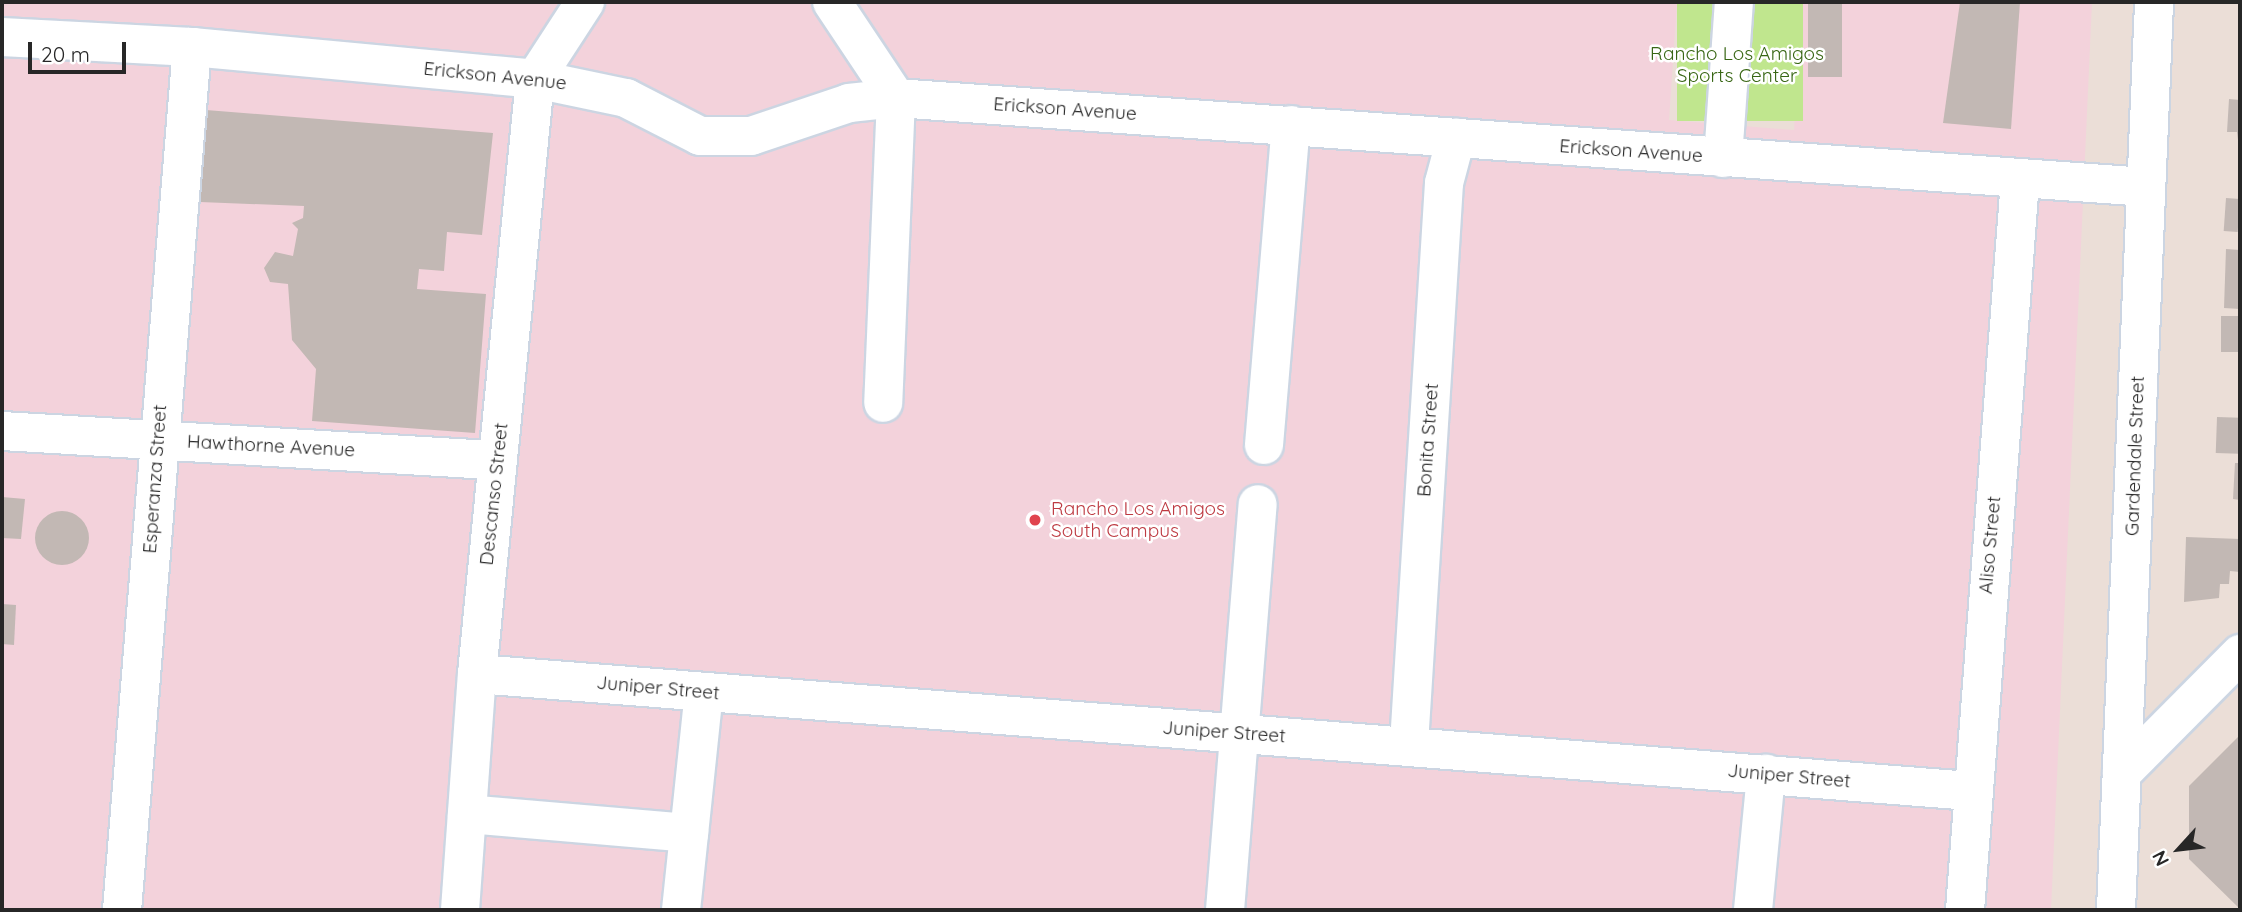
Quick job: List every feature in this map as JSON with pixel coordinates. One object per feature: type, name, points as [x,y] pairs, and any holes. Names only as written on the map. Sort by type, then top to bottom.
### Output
[{"type":"street","points":[[535,79],[585,2]]},
{"type":"street","points":[[832,2],[897,98],[883,403]]},
{"type":"street","points":[[1723,158],[1734,2]]},
{"type":"street","name":"Gardendale Street","points":[[2116,910],[2154,2]]},
{"type":"street","name":"Erickson Avenue","points":[[2,37],[192,47],[535,79],[626,98],[700,136],[751,136],[849,103],[897,98],[2146,187]]},
{"type":"street","name":"Esperanza Street","points":[[122,910],[157,439],[192,47]]},
{"type":"street","name":"Descanso Street","points":[[460,910],[477,674],[535,79]]},
{"type":"street","points":[[1264,445],[1291,125]]},
{"type":"street","name":"Bonita Street","points":[[1409,744],[1444,183],[1456,138]]},
{"type":"street","name":"Aliso Street","points":[[1965,910],[1970,791],[2020,180]]},
{"type":"street","name":"Hawthorne Avenue","points":[[2,431],[497,460]]},
{"type":"street","points":[[1225,910],[1258,504]]},
{"type":"street","points":[[2122,773],[2240,654]]},
{"type":"street","name":"Juniper Street","points":[[477,674],[1239,734],[1409,744],[1970,791]]},
{"type":"street","points":[[682,894],[704,692]]},
{"type":"street","points":[[1753,910],[1766,774]]},
{"type":"street","points":[[467,814],[689,833]]},
{"type":"shaded area","name":"Rancho Los Amigos South Campus","points":[[2,2],[1677,2],[1669,120],[1794,130],[1803,2],[2092,2],[2051,910],[2,910]]},
{"type":"green space","name":"Rancho Los Amigos Sports Center","points":[[1677,2],[1803,2],[1803,121],[1677,121]]},
{"type":"building","points":[[1808,2],[1842,2],[1842,77],[1808,77]]},
{"type":"building","points":[[1960,2],[2020,2],[2011,129],[1943,123]]},
{"type":"building","points":[[2229,99],[2240,100],[2240,156],[2237,132],[2227,132]]},
{"type":"building","points":[[206,110],[493,133],[482,235],[447,232],[444,271],[419,269],[417,289],[486,294],[475,433],[312,421],[316,369],[292,340],[288,284],[270,282],[264,268],[275,252],[293,256],[298,229],[292,223],[303,218],[304,206],[200,202]]},
{"type":"building","points":[[2226,198],[2240,199],[2238,232],[2224,231]]},
{"type":"building","points":[[2226,249],[2240,250],[2240,309],[2224,308]]},
{"type":"building","points":[[2221,316],[2240,316],[2240,352],[2221,352]]},
{"type":"building","points":[[2217,417],[2240,418],[2239,454],[2216,453]]},
{"type":"building","points":[[2235,463],[2240,463],[2240,500],[2233,499]]},
{"type":"building","points":[[2,497],[25,499],[21,539],[2,538]]},
{"type":"building","points":[[62,511],[81,519],[89,538],[81,557],[62,565],[43,557],[35,538],[43,519]]},
{"type":"building","points":[[2186,537],[2240,539],[2240,572],[2230,571],[2229,584],[2220,584],[2219,598],[2184,602]]},
{"type":"building","points":[[2,604],[16,605],[14,645],[2,644]]},
{"type":"building","points":[[2240,735],[2240,909],[2189,859],[2189,786]]},
{"type":"place","name":"Rancho Los Amigos South Campus","points":[[1035,520]]}]
